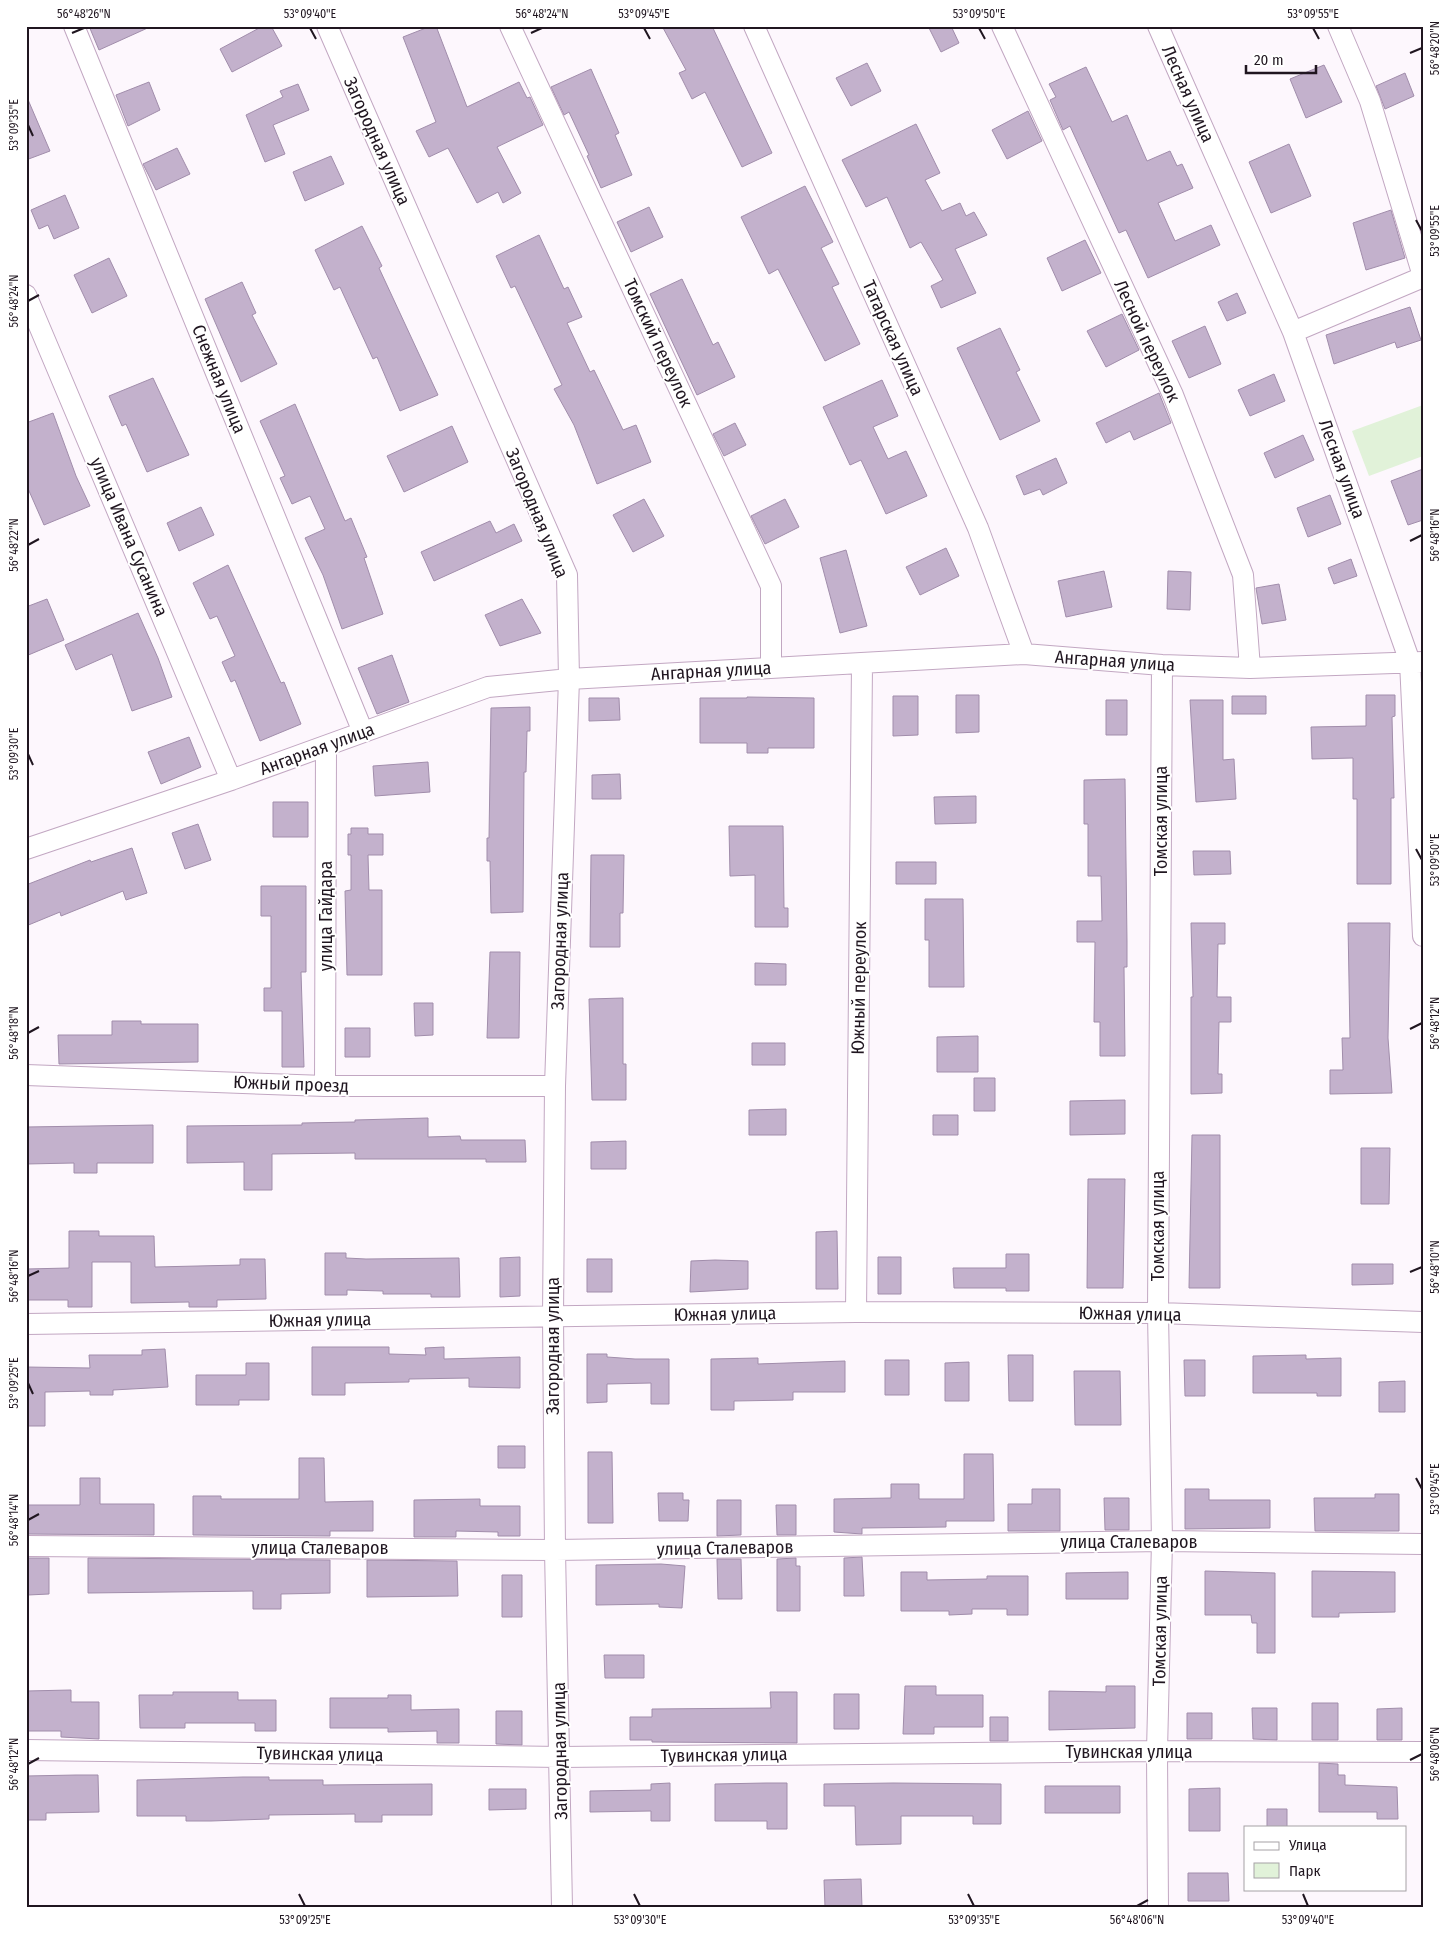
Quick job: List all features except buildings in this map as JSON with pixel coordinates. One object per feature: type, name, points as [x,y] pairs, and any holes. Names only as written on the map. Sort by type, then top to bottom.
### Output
[{"type":"street","name":"Снежная улица","points":[[74,26],[363,732]]},
{"type":"street","name":"Загородная улица","points":[[327,26],[567,575],[569,680],[555,1086],[553,1316],[555,1550],[562,1907]]},
{"type":"street","name":"Томский переулок","points":[[510,26],[771,586],[771,667]]},
{"type":"street","name":"Татарская улица","points":[[754,26],[978,528],[1024,654]]},
{"type":"street","name":"Лесной переулок","points":[[1002,26],[1173,395],[1243,575],[1250,668]]},
{"type":"street","name":"Лесная улица","points":[[1158,26],[1293,332],[1417,662],[1423,936]]},
{"type":"street","points":[[1293,332],[1423,276],[1370,101],[1338,26]]},
{"type":"street","name":"улица Ивана Сусанина","points":[[26,295],[231,780]]},
{"type":"street","name":"Ангарная улица","points":[[26,849],[326,747],[488,687],[771,667],[862,664],[1024,654],[1162,665],[1250,668],[1417,662]]},
{"type":"street","name":"Южный переулок","points":[[856,1312],[862,664]]},
{"type":"street","name":"Томская улица","points":[[1158,1907],[1157,1751],[1162,1541],[1158,1313],[1162,665]]},
{"type":"street","name":"улица Гайдара","points":[[325,1086],[326,747]]},
{"type":"street","name":"Южный проезд","points":[[26,1075],[325,1086],[555,1086]]},
{"type":"street","name":"Южная улица","points":[[26,1324],[856,1312],[1158,1313],[1423,1322]]},
{"type":"street","name":"улица Сталеваров","points":[[26,1546],[555,1550],[1162,1541],[1423,1544]]},
{"type":"street","name":"Тувинская улица","points":[[26,1750],[560,1757],[1157,1751],[1423,1752]]},
{"type":"green space","points":[[1423,405],[1423,456],[1369,476],[1352,431]]}]
